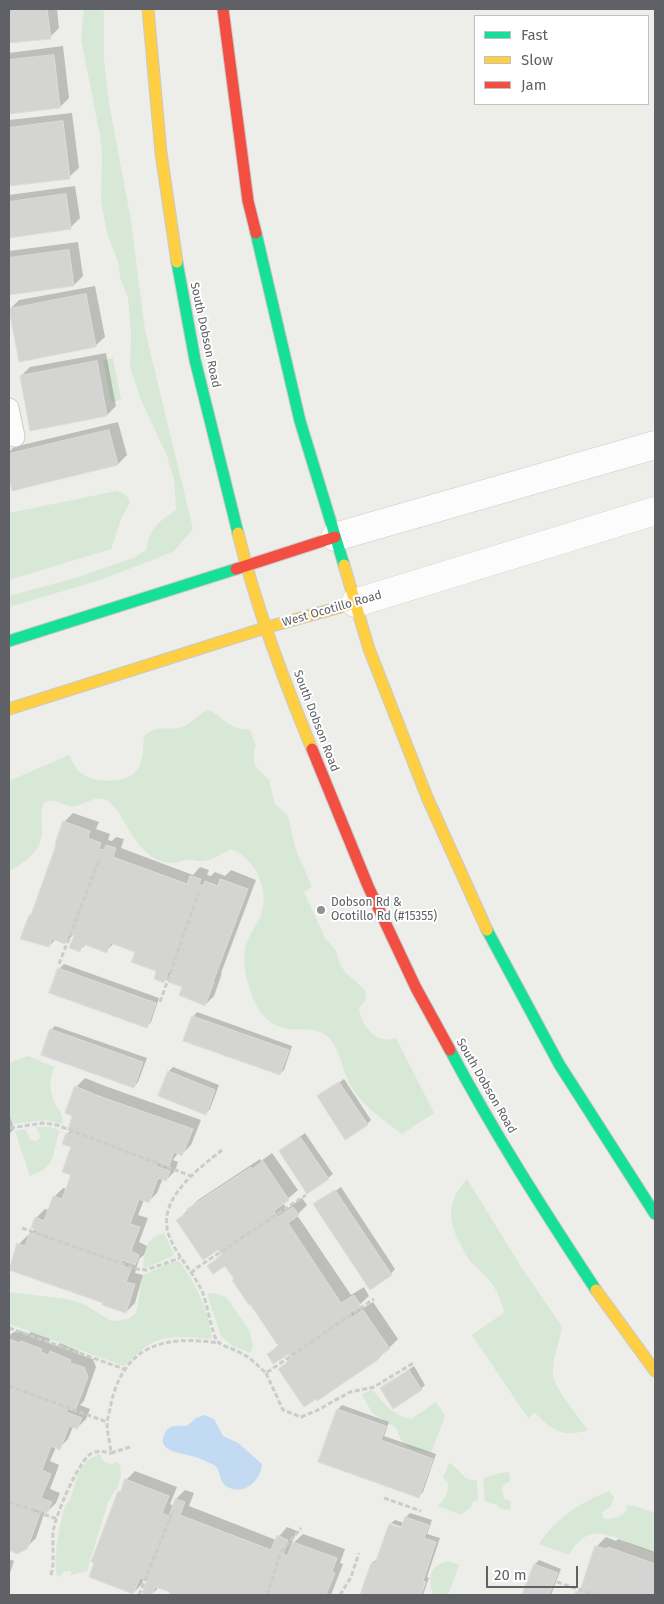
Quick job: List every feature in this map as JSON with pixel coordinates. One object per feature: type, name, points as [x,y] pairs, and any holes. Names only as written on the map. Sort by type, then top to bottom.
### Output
[{"type":"main road","name":"South Dobson Road","points":[[148,9],[161,153],[175,254],[195,360],[246,565],[285,683],[373,899],[416,988],[476,1098],[532,1194],[596,1290],[655,1371]]},
{"type":"main road","points":[[223,9],[232,95],[248,201],[300,422],[369,649],[427,797],[479,915],[559,1064],[655,1214]]},
{"type":"main road","points":[[9,641],[335,537]]},
{"type":"main road","name":"West Ocotillo Road","points":[[9,709],[268,627],[355,603]]},
{"type":"street","points":[[335,537],[655,445]]},
{"type":"street","name":"West Ocotillo Road","points":[[355,603],[655,511]]},
{"type":"lane","points":[[9,408],[15,437]]},
{"type":"path","points":[[59,964],[100,858]]},
{"type":"path","points":[[160,1002],[198,894]]},
{"type":"path","points":[[10,1128],[43,1123],[57,1125],[191,1176]]},
{"type":"path","points":[[220,1344],[216,1338],[202,1291],[170,1239],[166,1227],[166,1214],[181,1187],[222,1150]]},
{"type":"path","points":[[191,1274],[198,1267],[306,1195]]},
{"type":"path","points":[[22,1228],[137,1269],[146,1270],[180,1258]]},
{"type":"path","points":[[266,1373],[374,1299]]},
{"type":"path","points":[[9,1328],[124,1368]]},
{"type":"path","points":[[111,1453],[107,1422],[114,1390],[124,1368],[144,1351],[156,1345],[175,1340],[195,1339],[220,1344],[248,1356],[266,1373],[283,1410],[301,1417],[350,1392],[374,1387],[415,1362]]},
{"type":"path","points":[[9,1386],[107,1422]]},
{"type":"path","points":[[51,1575],[53,1568],[53,1530],[66,1495],[82,1461],[91,1453],[100,1451],[111,1453],[130,1447]]},
{"type":"path","points":[[384,1498],[420,1511]]},
{"type":"path","points":[[9,1502],[58,1520]]},
{"type":"path","points":[[139,1595],[172,1511]]},
{"type":"path","points":[[267,1595],[281,1552],[301,1528]]},
{"type":"path","points":[[340,1595],[351,1577],[359,1552]]},
{"type":"path","points":[[557,1582],[595,1595]]},
{"type":"green space","points":[[84,9],[101,9],[104,12],[104,60],[109,103],[131,221],[145,330],[193,529],[174,551],[97,581],[9,607],[9,596],[78,577],[133,558],[146,550],[150,536],[156,526],[176,510],[174,480],[167,456],[141,400],[130,368],[131,333],[128,298],[120,277],[118,262],[107,233],[101,201],[102,152],[100,135],[81,39]]},
{"type":"green space","points":[[113,358],[121,400],[111,402],[103,360]]},
{"type":"green space","points":[[117,491],[126,495],[130,502],[121,519],[111,549],[9,580],[9,513]]},
{"type":"green space","points":[[208,710],[232,726],[250,729],[256,746],[254,749],[254,762],[257,768],[269,780],[275,804],[288,816],[295,848],[312,887],[304,892],[325,938],[336,951],[340,964],[345,972],[364,989],[366,996],[365,1001],[359,1008],[360,1015],[366,1027],[376,1036],[382,1039],[396,1038],[434,1113],[402,1134],[357,1095],[347,1078],[335,1046],[328,1037],[316,1031],[289,1029],[270,1022],[256,1005],[246,975],[244,953],[248,940],[261,915],[263,895],[258,876],[253,867],[240,853],[231,849],[206,860],[169,863],[156,859],[145,851],[117,810],[103,799],[90,800],[74,806],[52,801],[45,802],[43,806],[41,813],[41,840],[35,851],[17,867],[12,870],[9,869],[9,781],[69,755],[78,770],[88,777],[111,781],[126,778],[137,770],[141,762],[144,736],[156,729],[182,727]]},
{"type":"green space","points":[[28,1056],[54,1067],[51,1091],[63,1120],[62,1124],[45,1120],[12,1124],[9,1112],[9,1063]]},
{"type":"green space","points":[[36,1127],[51,1127],[60,1131],[50,1164],[30,1176],[15,1131],[26,1129],[30,1140],[37,1141],[40,1135]]},
{"type":"green space","points":[[467,1179],[520,1265],[562,1327],[554,1362],[554,1379],[567,1402],[588,1430],[565,1433],[547,1424],[535,1413],[528,1418],[472,1335],[505,1312],[494,1287],[488,1278],[468,1258],[453,1227],[451,1211],[453,1203],[460,1187]]},
{"type":"green space","points":[[164,1233],[174,1254],[173,1256],[143,1269],[145,1251],[149,1242],[157,1235]]},
{"type":"green space","points":[[179,1261],[191,1279],[205,1307],[212,1339],[177,1337],[160,1340],[145,1347],[124,1366],[9,1324],[9,1292],[67,1299],[86,1305],[113,1321],[128,1319],[136,1313],[143,1275]]},
{"type":"green space","points":[[213,1293],[226,1297],[250,1332],[253,1347],[250,1353],[233,1346],[221,1336],[207,1294]]},
{"type":"green space","points":[[372,1390],[394,1412],[405,1418],[411,1419],[436,1402],[445,1416],[431,1453],[415,1450],[407,1446],[401,1440],[396,1428],[372,1413],[362,1394]]},
{"type":"green space","points":[[100,1454],[106,1463],[117,1462],[120,1466],[121,1474],[118,1486],[108,1502],[87,1571],[71,1575],[71,1571],[63,1572],[60,1577],[57,1576],[57,1542],[65,1507],[71,1498],[77,1477],[83,1466]]},
{"type":"green space","points":[[449,1463],[468,1479],[477,1480],[478,1500],[473,1502],[471,1507],[461,1515],[438,1506],[445,1498],[447,1492],[448,1482],[443,1478]]},
{"type":"green space","points":[[509,1472],[510,1482],[502,1488],[504,1499],[511,1501],[510,1510],[500,1509],[497,1505],[485,1501],[483,1479]]},
{"type":"green space","points":[[609,1491],[614,1497],[611,1506],[602,1513],[604,1519],[621,1516],[627,1509],[626,1505],[655,1513],[655,1553],[609,1535],[598,1534],[588,1536],[578,1542],[569,1555],[539,1544],[545,1535],[570,1512],[588,1500]]},
{"type":"green space","points":[[448,1561],[459,1565],[448,1595],[433,1595],[430,1578],[433,1569],[441,1563]]},
{"type":"water","points":[[204,1415],[214,1419],[223,1436],[238,1443],[262,1464],[258,1476],[250,1485],[239,1490],[232,1489],[224,1484],[219,1471],[212,1464],[193,1456],[174,1452],[165,1446],[163,1441],[164,1435],[170,1427],[187,1426],[196,1418]]},
{"type":"building","points":[[9,9],[47,9],[51,39],[9,43]]},
{"type":"building","points":[[54,55],[60,108],[9,114],[9,60]]},
{"type":"building","points":[[63,121],[70,179],[9,186],[9,128]]},
{"type":"building","points":[[66,194],[71,229],[9,238],[9,202]]},
{"type":"building","points":[[69,250],[74,286],[9,295],[9,258]]},
{"type":"building","points":[[86,294],[96,347],[19,362],[9,309]]},
{"type":"building","points":[[97,361],[107,416],[30,431],[20,376]]},
{"type":"building","points":[[109,430],[118,465],[12,491],[9,478],[9,454]]},
{"type":"building","points":[[63,821],[90,831],[88,838],[101,843],[99,849],[104,850],[106,845],[116,848],[113,857],[187,884],[190,876],[201,879],[199,884],[203,886],[205,881],[218,886],[220,879],[248,889],[205,1006],[179,995],[182,987],[168,982],[172,971],[169,970],[164,983],[154,979],[156,971],[131,962],[135,952],[110,943],[107,953],[83,944],[80,952],[69,948],[74,935],[69,933],[65,944],[52,939],[49,947],[20,939],[29,915],[31,915]]},
{"type":"building","points":[[58,968],[156,1003],[147,1028],[49,993]]},
{"type":"building","points":[[192,1016],[289,1050],[280,1075],[183,1041]]},
{"type":"building","points":[[50,1029],[143,1062],[134,1088],[41,1055]]},
{"type":"building","points":[[168,1071],[215,1090],[206,1115],[158,1096]]},
{"type":"building","points":[[339,1082],[368,1125],[345,1140],[317,1096]]},
{"type":"building","points":[[75,1086],[193,1129],[182,1156],[174,1152],[169,1166],[158,1162],[156,1166],[170,1171],[166,1181],[158,1178],[149,1203],[139,1199],[130,1224],[140,1227],[131,1251],[139,1255],[135,1265],[122,1260],[120,1265],[131,1269],[126,1282],[135,1284],[126,1313],[9,1270],[17,1243],[25,1246],[30,1232],[35,1234],[37,1230],[31,1228],[35,1217],[44,1221],[53,1196],[62,1199],[71,1175],[62,1172],[71,1147],[62,1144],[66,1133],[71,1135],[72,1131],[68,1129],[72,1116],[65,1113]]},
{"type":"building","points":[[300,1137],[329,1179],[307,1194],[279,1151]]},
{"type":"building","points":[[263,1161],[289,1200],[274,1211],[278,1217],[293,1207],[299,1215],[288,1223],[341,1303],[354,1295],[361,1306],[348,1314],[351,1318],[363,1310],[390,1349],[378,1357],[379,1359],[317,1401],[316,1399],[304,1407],[278,1369],[292,1359],[289,1354],[273,1364],[267,1354],[279,1347],[232,1280],[234,1279],[225,1266],[213,1274],[207,1266],[222,1255],[218,1250],[203,1260],[176,1220],[189,1212],[187,1209]]},
{"type":"building","points":[[335,1190],[392,1275],[370,1290],[313,1204]]},
{"type":"building","points":[[9,1339],[20,1343],[21,1341],[42,1349],[41,1352],[48,1355],[50,1351],[71,1360],[70,1363],[84,1367],[88,1377],[75,1411],[68,1409],[66,1412],[82,1418],[77,1429],[69,1426],[60,1450],[51,1446],[42,1470],[51,1474],[41,1498],[52,1502],[47,1513],[31,1507],[29,1510],[40,1514],[27,1549],[17,1554],[9,1550]]},
{"type":"building","points":[[409,1370],[422,1390],[393,1409],[380,1388]]},
{"type":"building","points":[[337,1409],[386,1426],[381,1440],[433,1459],[419,1498],[318,1462]]},
{"type":"building","points":[[125,1479],[169,1496],[162,1513],[169,1516],[175,1499],[185,1502],[180,1515],[271,1550],[277,1535],[288,1540],[283,1554],[287,1556],[293,1542],[337,1558],[332,1572],[335,1573],[326,1595],[171,1595],[169,1594],[170,1592],[155,1587],[152,1595],[148,1595],[142,1593],[147,1580],[140,1578],[133,1594],[89,1577],[94,1563],[91,1562],[118,1491],[120,1492]]},
{"type":"building","points":[[405,1517],[429,1525],[424,1538],[436,1542],[423,1581],[426,1582],[421,1595],[360,1595],[371,1563],[375,1564],[389,1524],[401,1528]]},
{"type":"building","points":[[595,1546],[607,1549],[608,1547],[655,1564],[655,1595],[574,1595],[576,1591],[579,1593]]},
{"type":"building","points":[[534,1564],[558,1573],[549,1595],[522,1595]]},
{"type":"traffic: fast","points":[[256,233],[300,421],[344,565]]},
{"type":"traffic: fast","points":[[177,262],[195,360],[238,533]]},
{"type":"traffic: fast","points":[[9,641],[236,569]]},
{"type":"traffic: fast","points":[[487,930],[559,1064],[655,1214]]},
{"type":"traffic: fast","points":[[450,1050],[520,1172],[596,1290]]},
{"type":"traffic: slow","points":[[148,9],[161,153],[177,262]]},
{"type":"traffic: slow","points":[[238,533],[253,588],[271,642],[312,749]]},
{"type":"traffic: slow","points":[[344,565],[369,649],[427,797],[487,930]]},
{"type":"traffic: slow","points":[[9,709],[268,627],[355,603]]},
{"type":"traffic: slow","points":[[596,1290],[655,1371]]},
{"type":"traffic: jam","points":[[223,9],[248,201],[256,233]]},
{"type":"traffic: jam","points":[[236,569],[335,537]]},
{"type":"traffic: jam","points":[[312,749],[368,886],[416,988],[450,1050]]},
{"type":"place","name":"Dobson Rd & Ocotillo Rd (#15355)","points":[[321,910]]}]
